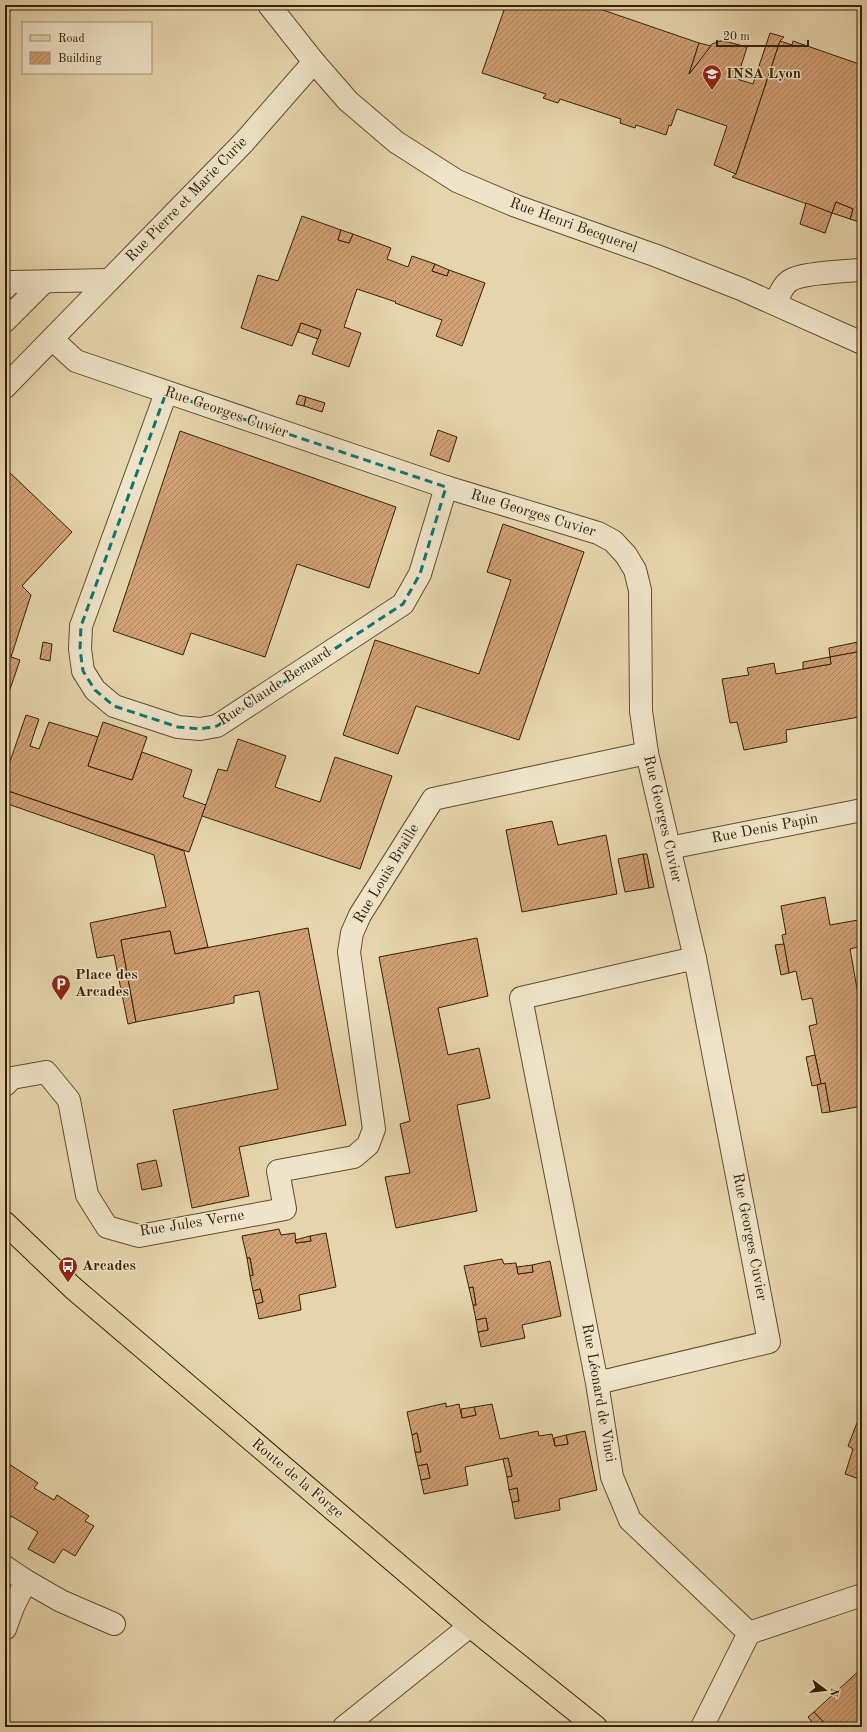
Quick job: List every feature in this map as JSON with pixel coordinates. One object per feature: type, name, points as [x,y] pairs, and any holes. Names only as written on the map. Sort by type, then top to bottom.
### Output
[{"type":"main road","name":"Route de la Forge","points":[[5,1223],[73,1288],[470,1626],[596,1727]]},
{"type":"street","points":[[269,5],[314,62]]},
{"type":"street","name":"Rue Pierre et Marie Curie","points":[[5,387],[244,142],[314,62]]},
{"type":"street","name":"Rue Henri Becquerel","points":[[314,62],[348,101],[396,142],[457,181],[516,206],[657,256],[775,303],[862,343]]},
{"type":"street","points":[[775,303],[784,286],[791,280],[831,273],[862,270]]},
{"type":"street","points":[[5,288],[11,282],[108,280]]},
{"type":"street","points":[[5,321],[44,282]]},
{"type":"street","name":"Rue Georges Cuvier","points":[[52,339],[76,361],[166,393],[446,487],[598,533],[613,542],[626,555],[634,570],[640,590],[641,711],[647,753],[695,958],[769,1342],[597,1383]]},
{"type":"street","name":"Rue Claude Bernard","points":[[166,393],[81,626],[80,649],[83,671],[95,690],[114,706],[178,728],[200,729],[217,726],[403,604],[420,574],[446,487]]},
{"type":"street","name":"Rue Louis Braille","points":[[278,1171],[354,1157],[368,1145],[374,1129],[349,952],[352,933],[360,915],[433,799],[647,753]]},
{"type":"street","name":"Rue Denis Papin","points":[[669,848],[862,810]]},
{"type":"street","name":"Rue Léonard de Vinci","points":[[695,958],[521,998],[597,1383],[612,1477],[630,1520],[749,1633]]},
{"type":"street","name":"Rue Jules Verne","points":[[5,1085],[12,1078],[46,1072],[69,1100],[87,1195],[107,1227],[139,1236],[285,1209],[278,1171]]},
{"type":"street","points":[[5,1567],[61,1602],[114,1624]]},
{"type":"street","points":[[5,1629],[13,1607],[26,1581]]},
{"type":"street","points":[[702,1727],[749,1633],[862,1595]]},
{"type":"street","points":[[344,1727],[470,1626]]},
{"type":"highlighted area","points":[[166,393],[446,487],[420,574],[403,604],[217,726],[200,729],[178,727],[114,706],[95,690],[83,671],[80,649],[81,626]]},
{"type":"building","points":[[492,5],[597,5],[597,8],[699,43],[689,74],[712,44],[720,41],[747,47],[737,79],[753,84],[770,33],[784,37],[780,41],[736,174],[714,165],[727,126],[677,109],[666,135],[636,125],[635,128],[620,123],[621,119],[560,99],[558,103],[543,98],[546,94],[482,73],[504,10]]},
{"type":"building","points":[[780,41],[792,45],[793,41],[862,65],[862,223],[850,219],[853,209],[836,202],[832,213],[732,177],[736,174]]},
{"type":"building","points":[[699,43],[711,46],[689,74]]},
{"type":"building","points":[[836,202],[853,209],[850,219],[832,213]]},
{"type":"building","points":[[806,203],[832,213],[825,233],[800,224]]},
{"type":"building","points":[[302,216],[341,230],[338,240],[349,243],[353,234],[391,248],[387,259],[408,267],[412,256],[435,264],[432,271],[447,276],[449,270],[485,283],[462,346],[436,336],[442,320],[357,289],[344,327],[361,333],[349,367],[312,354],[321,330],[301,323],[292,346],[241,328],[258,275],[278,281]]},
{"type":"building","points":[[341,230],[353,234],[349,243],[338,240]]},
{"type":"building","points":[[435,264],[449,270],[447,276],[432,271]]},
{"type":"building","points":[[301,323],[321,330],[318,339],[298,332]]},
{"type":"building","points":[[299,395],[306,397],[304,406],[296,404]]},
{"type":"building","points":[[306,397],[325,403],[322,412],[304,406]]},
{"type":"building","points":[[438,430],[457,437],[449,462],[430,455]]},
{"type":"building","points":[[180,431],[396,507],[369,588],[297,564],[265,657],[191,633],[183,655],[113,631]]},
{"type":"building","points":[[6,469],[72,532],[22,586],[31,595],[11,657],[20,660],[5,704]]},
{"type":"building","points":[[503,524],[584,552],[519,740],[416,706],[398,754],[343,735],[375,640],[479,674],[511,580],[487,572]]},
{"type":"building","points":[[43,642],[52,644],[50,661],[40,659]]},
{"type":"building","points":[[858,642],[859,652],[830,657],[829,648]]},
{"type":"building","points":[[862,651],[862,728],[859,717],[786,730],[787,742],[744,750],[737,722],[730,723],[722,679],[749,675],[747,668],[774,663],[776,674],[831,664],[830,657]]},
{"type":"building","points":[[830,657],[831,664],[803,669],[803,662]]},
{"type":"building","points":[[26,715],[39,719],[30,746],[39,749],[49,722],[98,737],[88,766],[132,780],[142,752],[192,770],[183,797],[206,805],[189,852],[5,790],[5,776]]},
{"type":"building","points":[[103,722],[147,737],[132,780],[88,766]]},
{"type":"building","points":[[238,739],[286,756],[275,787],[320,802],[335,757],[392,776],[360,869],[202,816],[218,769],[227,771]]},
{"type":"building","points":[[5,790],[184,851],[208,947],[175,954],[170,931],[121,940],[136,1022],[128,1024],[114,955],[97,958],[90,923],[166,907],[154,855],[5,803]]},
{"type":"building","points":[[552,821],[558,845],[606,835],[617,894],[522,912],[506,830]]},
{"type":"building","points":[[643,854],[647,854],[654,887],[649,888]]},
{"type":"building","points":[[643,854],[649,888],[625,892],[618,859]]},
{"type":"building","points":[[825,897],[830,925],[858,920],[862,940],[862,946],[850,949],[862,1017],[862,1106],[830,1112],[825,1083],[821,1084],[809,1026],[817,1024],[812,998],[802,1000],[796,971],[789,973],[782,935],[786,934],[781,906]]},
{"type":"building","points":[[308,928],[346,1125],[239,1147],[249,1196],[192,1208],[173,1110],[278,1089],[259,991],[234,996],[234,1003],[136,1022],[121,940],[170,931],[175,954]]},
{"type":"building","points":[[477,938],[488,996],[438,1008],[448,1055],[479,1048],[490,1098],[457,1105],[477,1211],[396,1228],[385,1177],[410,1173],[400,1124],[410,1121],[379,957]]},
{"type":"building","points":[[784,944],[789,973],[781,975],[775,945]]},
{"type":"building","points":[[815,1055],[821,1084],[812,1086],[806,1057]]},
{"type":"building","points":[[825,1083],[830,1112],[822,1113],[817,1085]]},
{"type":"building","points":[[156,1160],[162,1186],[142,1190],[137,1164]]},
{"type":"building","points":[[279,1229],[281,1235],[295,1233],[296,1243],[311,1241],[310,1236],[326,1233],[336,1287],[299,1295],[301,1310],[259,1319],[256,1304],[263,1302],[260,1289],[253,1291],[250,1276],[253,1275],[250,1258],[247,1258],[242,1236]]},
{"type":"building","points":[[310,1236],[311,1241],[296,1243],[295,1240]]},
{"type":"building","points":[[247,1258],[250,1258],[253,1275],[250,1276]]},
{"type":"building","points":[[502,1259],[504,1264],[516,1263],[518,1274],[533,1272],[532,1265],[550,1261],[561,1316],[522,1325],[525,1338],[481,1347],[478,1332],[488,1330],[486,1318],[476,1320],[473,1305],[476,1305],[473,1287],[469,1288],[464,1266]]},
{"type":"building","points":[[532,1265],[533,1272],[518,1274],[517,1267]]},
{"type":"building","points":[[473,1287],[476,1305],[473,1305],[469,1288]]},
{"type":"building","points":[[260,1289],[263,1302],[256,1304],[253,1291]]},
{"type":"building","points":[[486,1318],[488,1330],[478,1332],[476,1320]]},
{"type":"building","points":[[446,1403],[446,1407],[459,1404],[462,1418],[476,1415],[474,1407],[492,1404],[500,1439],[538,1431],[539,1436],[552,1434],[555,1446],[568,1444],[566,1435],[585,1431],[597,1490],[559,1499],[560,1510],[515,1519],[512,1502],[519,1501],[517,1488],[509,1490],[507,1477],[512,1476],[508,1458],[465,1467],[468,1485],[424,1494],[421,1480],[430,1478],[427,1464],[418,1466],[415,1452],[421,1452],[417,1433],[412,1435],[407,1412]]},
{"type":"building","points":[[474,1407],[476,1415],[462,1418],[461,1409]]},
{"type":"building","points":[[862,1410],[862,1480],[845,1474],[853,1449],[848,1446]]},
{"type":"building","points":[[417,1433],[421,1452],[415,1452],[412,1435]]},
{"type":"building","points":[[566,1435],[568,1444],[555,1446],[554,1438]]},
{"type":"building","points":[[508,1458],[512,1476],[507,1477],[503,1459]]},
{"type":"building","points":[[6,1462],[38,1483],[34,1488],[54,1500],[57,1495],[89,1516],[85,1521],[94,1526],[75,1556],[63,1549],[54,1563],[28,1549],[38,1532],[11,1516],[5,1526]]},
{"type":"building","points":[[427,1464],[430,1478],[421,1480],[418,1466]]},
{"type":"building","points":[[517,1488],[519,1501],[512,1502],[509,1490]]},
{"type":"building","points":[[862,1668],[862,1727],[828,1727],[814,1712]]},
{"type":"building","points":[[814,1712],[828,1727],[816,1727],[808,1717]]},
{"type":"place","name":"INSA Lyon","points":[[712,91]]},
{"type":"place","name":"Place des Arcades","points":[[61,1001]]},
{"type":"place","name":"Arcades","points":[[68,1283]]}]
